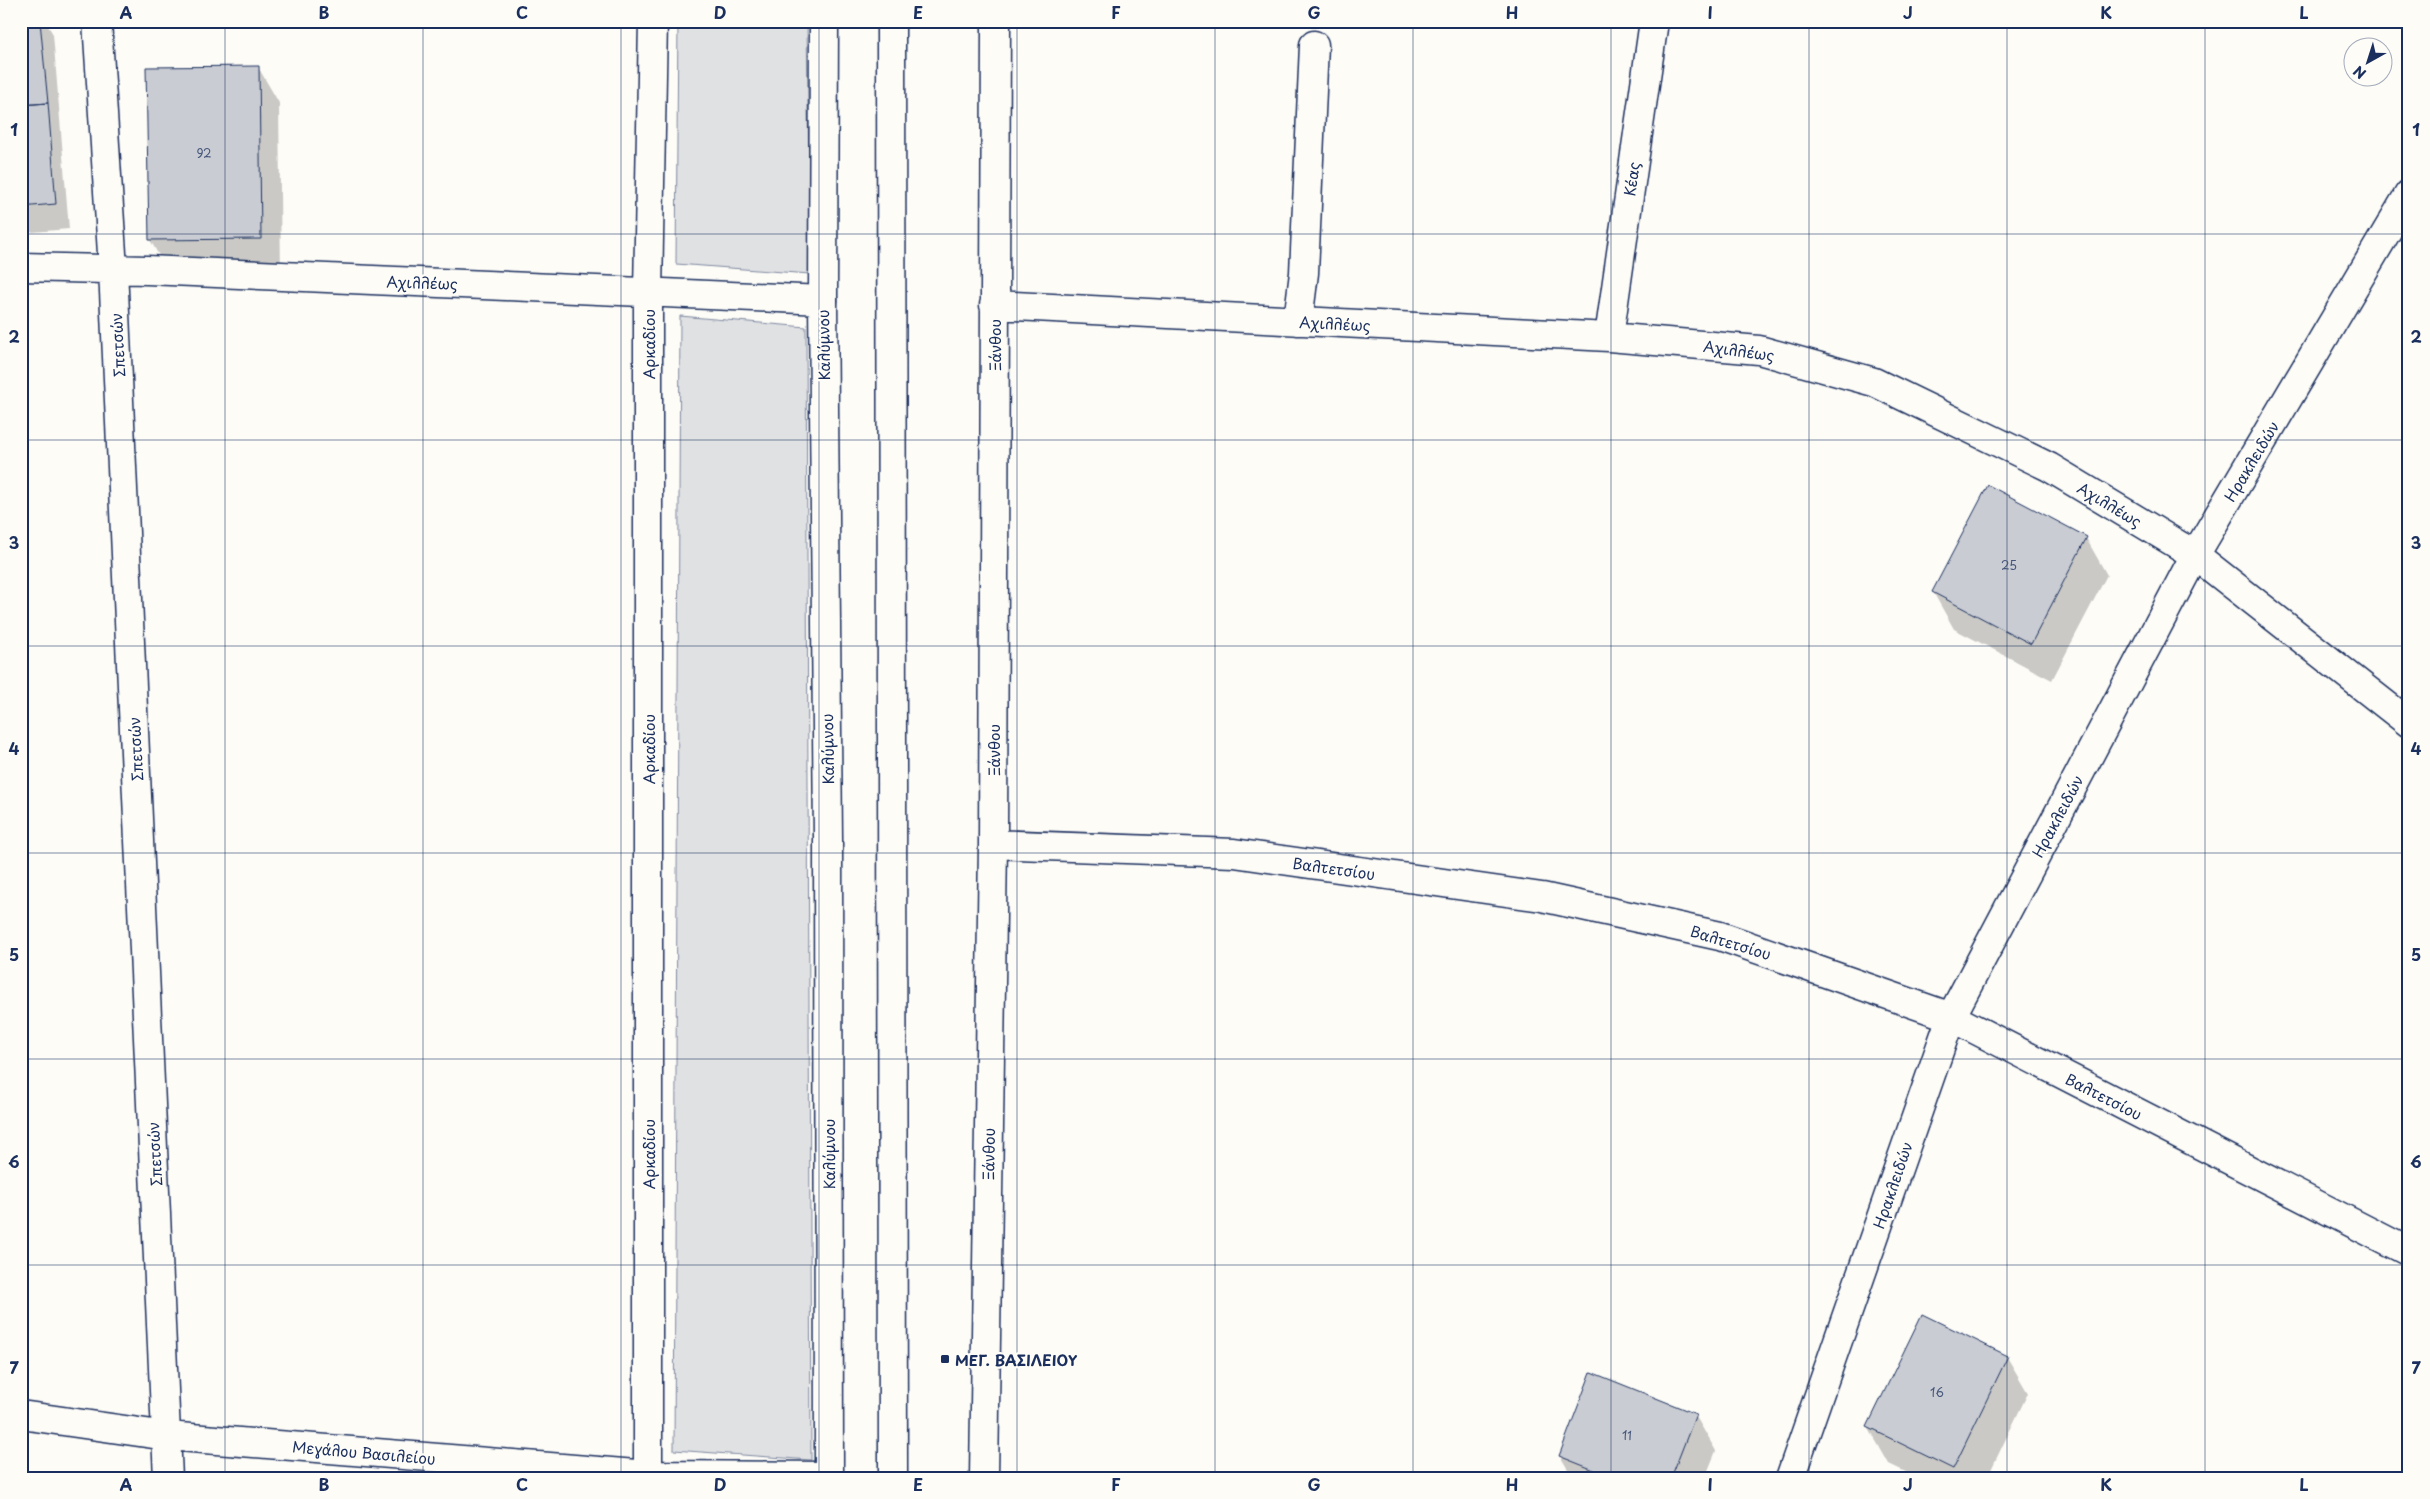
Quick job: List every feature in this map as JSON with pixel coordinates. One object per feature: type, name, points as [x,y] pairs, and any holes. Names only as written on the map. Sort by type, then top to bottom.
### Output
[{"type":"street","name":"Σπετσών","points":[[97,21],[113,269],[168,1478]]},
{"type":"street","name":"Αρκαδίου","points":[[648,1476],[648,292],[653,21]]},
{"type":"street","name":"Καλύμνου","points":[[824,21],[823,300],[828,839],[829,1477]]},
{"type":"street","points":[[891,21],[892,1478]]},
{"type":"street","name":"Ξάνθου","points":[[984,1478],[993,844],[996,21]]},
{"type":"street","name":"Κέας","points":[[1609,337],[1654,21]]},
{"type":"street","points":[[1298,321],[1304,273],[1314,46]]},
{"type":"street","name":"Ηρακλειδών","points":[[1790,1478],[1951,1017],[2195,555],[2409,194]]},
{"type":"street","name":"Αχιλλέως","points":[[21,267],[113,269],[823,300]]},
{"type":"street","name":"Αχιλλέως","points":[[994,305],[1609,337],[1759,350],[1874,382],[2049,467],[2195,555],[2409,724]]},
{"type":"street","name":"Βαλτετσίου","points":[[993,844],[1234,854],[1542,897],[1720,936],[1951,1017],[2409,1252]]},
{"type":"street","name":"Μεγάλου Βασιλείου","points":[[21,1415],[167,1436],[648,1476],[829,1477]]},
{"type":"shaded area","points":[[678,21],[807,21],[810,274],[676,264]]},
{"type":"shaded area","points":[[680,316],[806,327],[811,1460],[674,1450]]},
{"type":"building","points":[[21,21],[40,21],[48,103],[21,105]]},
{"type":"building","points":[[259,66],[261,239],[149,240],[146,67]]},
{"type":"building","points":[[48,103],[56,204],[21,207],[21,105]]},
{"type":"building","points":[[1988,485],[2087,537],[2031,644],[1932,592]]},
{"type":"building","points":[[1922,1314],[2008,1356],[1953,1469],[1867,1427]]},
{"type":"building","points":[[1591,1372],[1696,1414],[1671,1478],[1614,1478],[1559,1456]]},
{"type":"place","name":"ΜΕΓ. ΒΑΣΙΛΕΙΟΥ","points":[[945,1359]]}]
